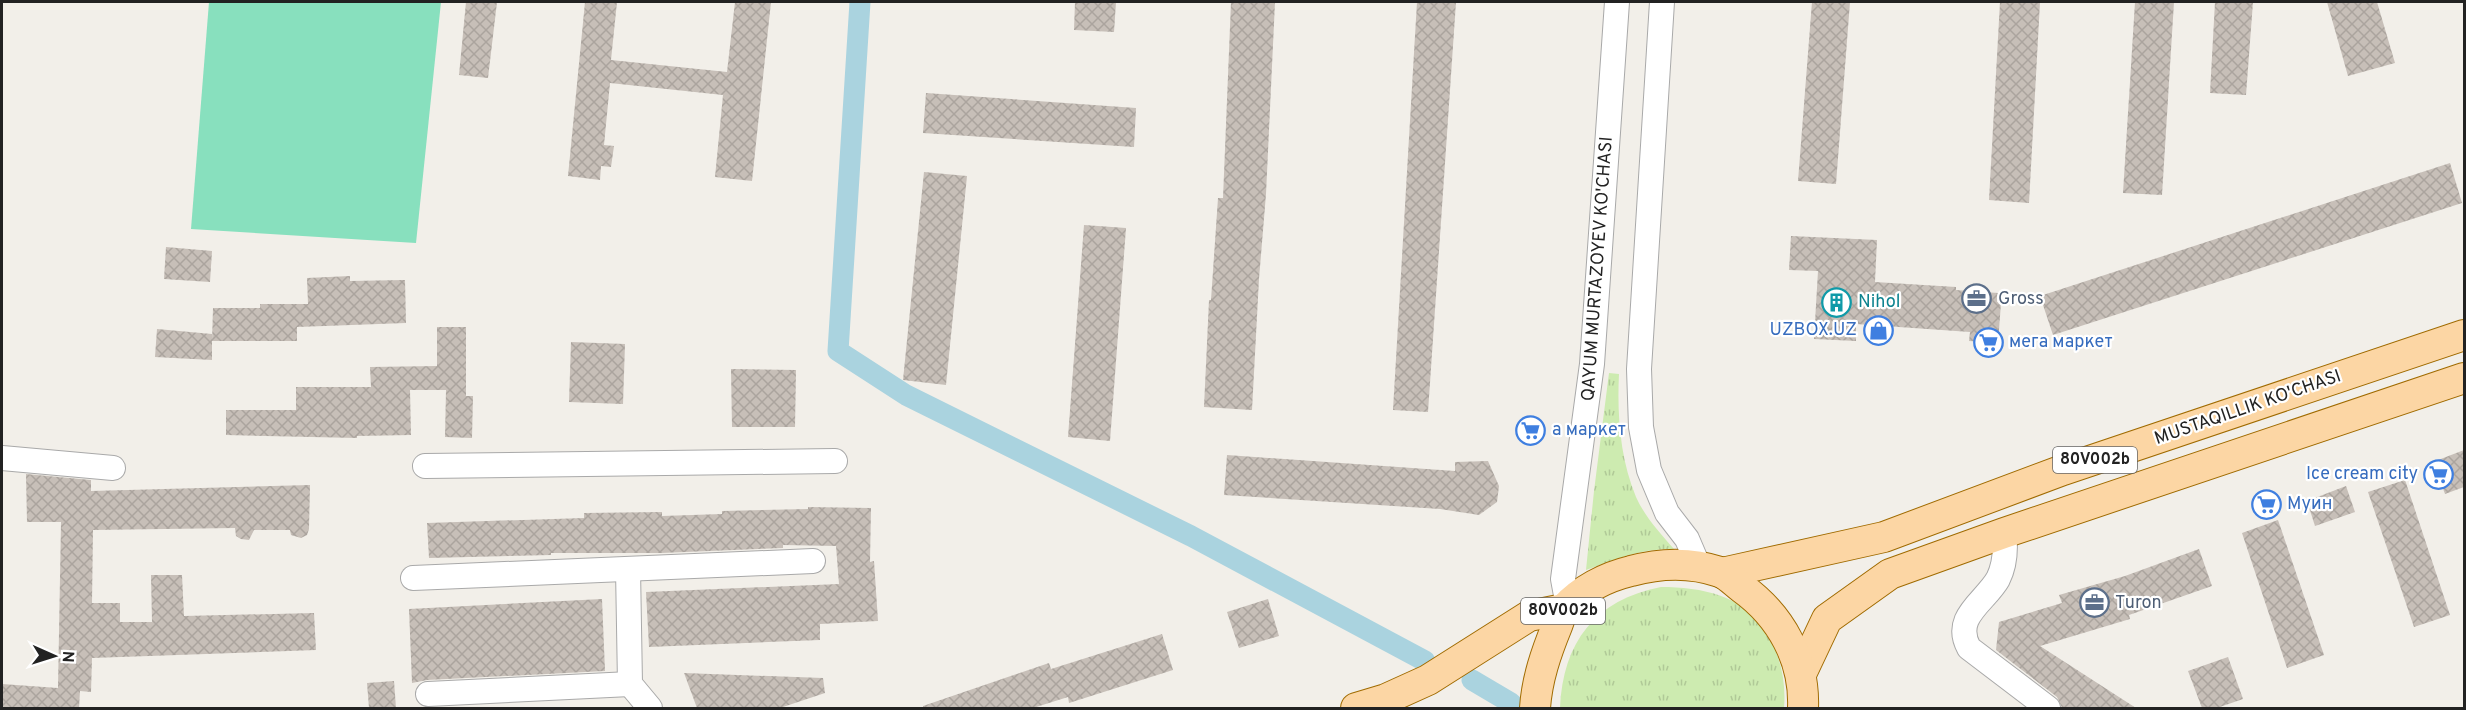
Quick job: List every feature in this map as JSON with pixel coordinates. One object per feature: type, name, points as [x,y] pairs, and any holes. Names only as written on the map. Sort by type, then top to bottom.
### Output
[{"type":"main road","name":"MUSTAQILLIK KO'CHASI","points":[[1711,570],[1884,537],[2063,470],[2464,335]]},
{"type":"main road","name":"80V002b","points":[[1801,674],[1827,618],[1890,574],[2004,533],[2464,378]]},
{"type":"main road","name":"80V002b","points":[[1535,708],[1537,683],[1566,608],[1587,590],[1610,576],[1653,564],[1711,570],[1761,601],[1786,635],[1801,674],[1804,708]]},
{"type":"main road","name":"80V002b","points":[[1356,708],[1386,699],[1428,680],[1529,616],[1566,608]]},
{"type":"street","name":"QAYUM MURTAZOYEV KO'CHASI","points":[[1566,608],[1563,579],[1592,364],[1617,2]]},
{"type":"street","points":[[1662,2],[1639,369],[1641,427],[1649,470],[1666,513],[1711,570]]},
{"type":"street","points":[[2,458],[113,468]]},
{"type":"street","points":[[426,466],[835,461]]},
{"type":"street","points":[[2004,533],[2006,548],[1998,578],[1989,593],[1972,609],[1965,628],[1965,640],[1970,648],[2048,708]]},
{"type":"street","points":[[413,578],[813,561]]},
{"type":"street","points":[[627,569],[630,684],[650,708]]},
{"type":"street","points":[[428,694],[630,684]]},
{"type":"green space","points":[[209,2],[441,2],[416,243],[191,229]]},
{"type":"green space","points":[[1609,373],[1619,374],[1623,452],[1636,497],[1648,518],[1674,549],[1639,552],[1586,570],[1594,491]]},
{"type":"green space","points":[[1661,587],[1691,589],[1721,596],[1751,614],[1771,641],[1778,657],[1784,691],[1784,708],[1560,708],[1562,684],[1568,663],[1576,644],[1587,628],[1618,602],[1638,593]]},
{"type":"building","points":[[466,2],[497,2],[488,78],[459,75]]},
{"type":"building","points":[[585,2],[617,2],[611,60],[727,72],[735,2],[771,2],[752,181],[715,177],[723,95],[610,83],[604,145],[614,146],[611,167],[601,166],[600,180],[568,176]]},
{"type":"building","points":[[1075,2],[1116,2],[1114,32],[1074,30]]},
{"type":"building","points":[[1231,2],[1275,2],[1266,194],[1252,410],[1204,407],[1209,300],[1211,300],[1218,198],[1223,198]]},
{"type":"building","points":[[1417,2],[1456,2],[1428,412],[1393,410]]},
{"type":"building","points":[[1812,2],[1850,2],[1836,184],[1798,181]]},
{"type":"building","points":[[2000,2],[2040,2],[2029,203],[1989,200]]},
{"type":"building","points":[[2135,2],[2174,2],[2162,195],[2123,193]]},
{"type":"building","points":[[2215,2],[2253,2],[2246,95],[2210,93]]},
{"type":"building","points":[[2327,2],[2377,2],[2395,63],[2348,76]]},
{"type":"building","points":[[926,93],[1136,108],[1134,147],[923,133]]},
{"type":"building","points":[[2450,163],[2462,203],[2053,335],[2040,296]]},
{"type":"building","points":[[924,172],[967,176],[946,385],[903,380]]},
{"type":"building","points":[[1084,225],[1126,228],[1110,441],[1068,437]]},
{"type":"building","points":[[1791,236],[1877,240],[1875,282],[1956,287],[1956,290],[1998,293],[1997,302],[2001,303],[1998,343],[1969,341],[1970,332],[1856,324],[1856,341],[1814,339],[1818,271],[1789,270]]},
{"type":"building","points":[[166,247],[212,251],[210,282],[164,279]]},
{"type":"building","points":[[350,276],[350,281],[405,280],[406,323],[297,327],[297,341],[212,341],[213,308],[260,308],[260,304],[308,304],[307,278]]},
{"type":"building","points":[[437,327],[466,327],[466,396],[473,396],[472,438],[445,437],[446,390],[410,390],[411,435],[357,436],[357,438],[226,435],[226,410],[296,410],[296,387],[371,387],[370,367],[437,366]]},
{"type":"building","points":[[157,329],[212,334],[212,360],[155,357]]},
{"type":"building","points":[[571,342],[625,344],[623,404],[569,402]]},
{"type":"building","points":[[731,369],[796,370],[795,427],[732,427]]},
{"type":"building","points":[[2464,450],[2464,487],[2445,494],[2433,462]]},
{"type":"building","points":[[1227,455],[1455,471],[1455,462],[1488,461],[1499,486],[1497,502],[1479,515],[1440,509],[1224,495]]},
{"type":"building","points":[[26,474],[91,480],[91,491],[310,485],[309,529],[307,535],[301,538],[291,535],[290,530],[254,530],[249,540],[236,536],[235,528],[93,530],[92,603],[120,603],[120,622],[152,622],[151,575],[182,575],[184,616],[314,613],[316,650],[92,658],[91,692],[80,691],[79,708],[2,708],[2,684],[58,688],[61,522],[27,522]]},
{"type":"building","points":[[2405,480],[2450,615],[2414,627],[2368,492]]},
{"type":"building","points":[[2346,486],[2355,512],[2315,526],[2307,501]]},
{"type":"building","points":[[808,507],[871,508],[870,562],[874,561],[878,621],[820,624],[820,640],[649,647],[646,592],[839,584],[836,546],[783,545],[783,548],[661,553],[551,553],[551,555],[429,558],[427,523],[584,518],[584,513],[662,512],[662,516],[722,514],[722,511],[808,509]]},
{"type":"building","points":[[2278,520],[2324,655],[2287,668],[2242,533]]},
{"type":"building","points":[[2199,549],[2212,586],[2129,615],[2130,619],[2040,646],[2136,708],[2062,708],[2057,697],[1996,650],[1999,622],[2062,603],[2059,595],[2125,576]]},
{"type":"building","points":[[602,599],[605,671],[427,680],[412,683],[409,609]]},
{"type":"building","points":[[1268,599],[1279,636],[1239,648],[1227,612]]},
{"type":"building","points":[[1162,634],[1173,670],[1069,703],[1068,697],[1033,708],[923,708],[923,706],[1049,663],[1051,669]]},
{"type":"building","points":[[2228,657],[2243,699],[2217,708],[2202,708],[2188,671]]},
{"type":"building","points":[[684,673],[823,678],[825,693],[780,708],[697,708]]},
{"type":"building","points":[[394,681],[396,708],[369,708],[367,683]]},
{"type":"waterway","points":[[860,2],[838,351],[906,395],[1191,536],[1425,661]]},
{"type":"waterway","points":[[1472,680],[1511,703]]},
{"type":"place","name":"Gross","points":[[1977,299]]},
{"type":"place","name":"Nihol","points":[[1837,302]]},
{"type":"place","name":"UZBOX.UZ","points":[[1878,330]]},
{"type":"place","name":"мега маркет","points":[[1988,342]]},
{"type":"place","name":"а маркет","points":[[1531,430]]},
{"type":"place","name":"Ice cream city","points":[[2439,474]]},
{"type":"place","name":"Муин","points":[[2266,504]]},
{"type":"place","name":"Turon","points":[[2094,603]]}]
